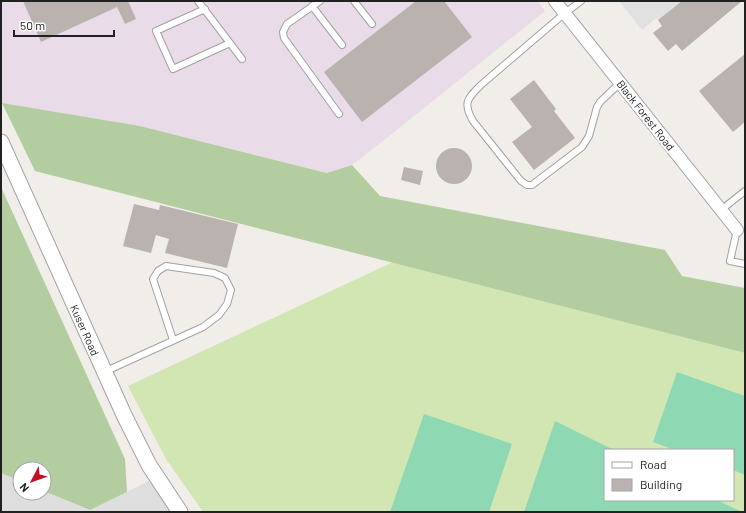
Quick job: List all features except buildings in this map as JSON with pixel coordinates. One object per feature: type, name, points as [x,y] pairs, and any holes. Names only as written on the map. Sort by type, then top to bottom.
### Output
[{"type":"street","name":"Black Forest Road","points":[[555,1],[737,230]]},
{"type":"street","name":"Kuser Road","points":[[1,142],[124,414],[149,465],[180,512]]},
{"type":"lane","points":[[198,1],[242,59]]},
{"type":"lane","points":[[320,1],[287,24],[283,32],[284,38],[339,114]]},
{"type":"lane","points":[[354,1],[372,24]]},
{"type":"lane","points":[[582,1],[565,13],[482,84],[470,96],[467,103],[467,111],[473,121],[521,181],[527,185],[532,185],[582,148],[589,136],[597,107],[600,102],[620,83]]},
{"type":"lane","points":[[312,6],[342,45]]},
{"type":"lane","points":[[205,9],[156,31],[172,69],[230,43]]},
{"type":"lane","points":[[721,210],[745,191]]},
{"type":"lane","points":[[737,230],[730,260],[745,264]]},
{"type":"lane","points":[[104,372],[203,327],[219,316],[227,304],[231,290],[225,278],[214,273],[166,266],[158,271],[153,279],[173,340]]},
{"type":"shaded area","points":[[1,1],[538,1],[545,11],[352,165],[328,173],[140,126],[2,103]]},
{"type":"shaded area","points":[[619,1],[682,1],[658,20],[656,18],[642,30]]},
{"type":"shaded area","points":[[1,473],[12,478],[12,501],[52,501],[52,494],[90,510],[157,477],[180,512],[1,512]]},
{"type":"green space","points":[[2,103],[140,126],[327,173],[352,165],[380,196],[665,250],[682,276],[745,288],[745,353],[35,171]]},
{"type":"green space","points":[[1,187],[125,459],[127,492],[90,510],[52,494],[52,461],[12,461],[12,478],[1,473]]},
{"type":"green space","points":[[393,262],[745,353],[745,512],[203,512],[166,459],[128,386]]},
{"type":"green space","points":[[677,372],[745,396],[745,475],[734,470],[734,449],[672,449],[653,442]]},
{"type":"green space","points":[[424,414],[512,444],[489,512],[390,512]]},
{"type":"green space","points":[[555,421],[612,449],[604,449],[604,501],[719,501],[742,512],[524,512]]}]
